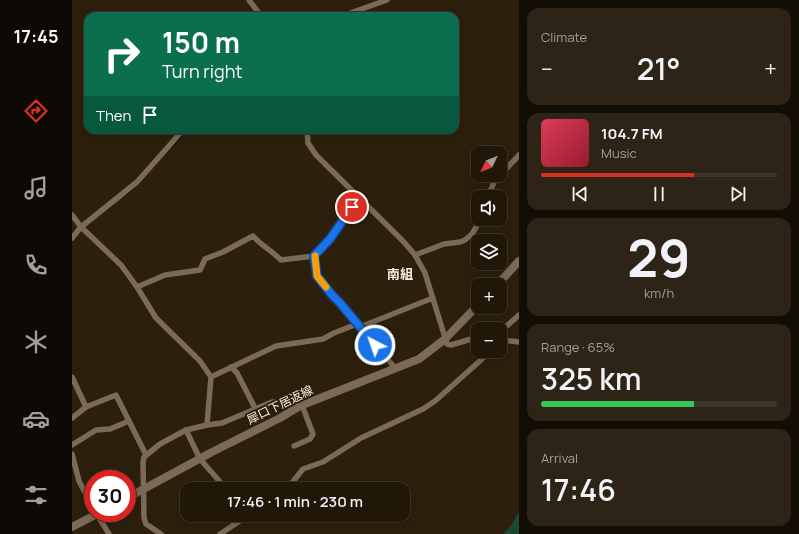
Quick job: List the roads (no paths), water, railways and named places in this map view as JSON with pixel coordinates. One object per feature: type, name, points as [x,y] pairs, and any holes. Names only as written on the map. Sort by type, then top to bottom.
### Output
[{"type":"main road","points":[[503,278],[519,261]]},
{"type":"main road","name":"犀口下居返線","points":[[136,493],[301,406],[419,359],[445,339],[471,312]]},
{"type":"main road","points":[[72,527],[84,520]]},
{"type":"street","points":[[249,0],[258,12]]},
{"type":"street","points":[[353,12],[387,0]]},
{"type":"street","points":[[72,238],[81,227],[131,188],[179,134]]},
{"type":"street","points":[[307,134],[308,143],[316,155],[403,241],[415,255],[425,273],[447,344],[451,345],[471,339]]},
{"type":"street","points":[[490,190],[494,182],[519,155]]},
{"type":"street","points":[[137,287],[165,274],[200,270],[204,259],[223,252],[253,236],[260,244],[270,249],[281,260],[314,256],[330,239],[359,197]]},
{"type":"street","points":[[72,215],[81,227],[121,265],[137,287],[156,318],[200,361],[211,378],[206,424]]},
{"type":"street","points":[[415,255],[444,244],[465,240],[472,234],[477,226]]},
{"type":"street","points":[[314,256],[317,276],[396,369]]},
{"type":"street","points":[[211,378],[276,346],[323,339],[334,333],[359,326],[433,298]]},
{"type":"street","points":[[507,326],[519,315]]},
{"type":"street","points":[[507,341],[519,342]]},
{"type":"street","points":[[293,482],[303,469],[323,462],[361,438],[422,409],[435,401],[483,358]]},
{"type":"street","points":[[231,367],[237,373],[255,408]]},
{"type":"street","points":[[72,377],[86,407]]},
{"type":"street","points":[[72,418],[86,407],[116,395],[146,455]]},
{"type":"street","points":[[161,534],[146,524],[144,518],[143,489],[143,462],[146,455],[160,444],[186,430],[206,424],[222,423],[272,402],[301,406],[313,434],[310,439],[294,446]]},
{"type":"street","points":[[72,445],[96,430],[110,430],[129,421]]},
{"type":"street","points":[[186,430],[200,459],[220,482]]},
{"type":"street","points":[[72,454],[78,481],[84,491]]},
{"type":"street","points":[[102,522],[109,534]]},
{"type":"street","points":[[220,534],[237,522]]},
{"type":"waterway","points":[[171,148],[182,136]]},
{"type":"waterway","points":[[127,194],[139,183]]},
{"type":"district","name":"南組","points":[[400,274]]}]
